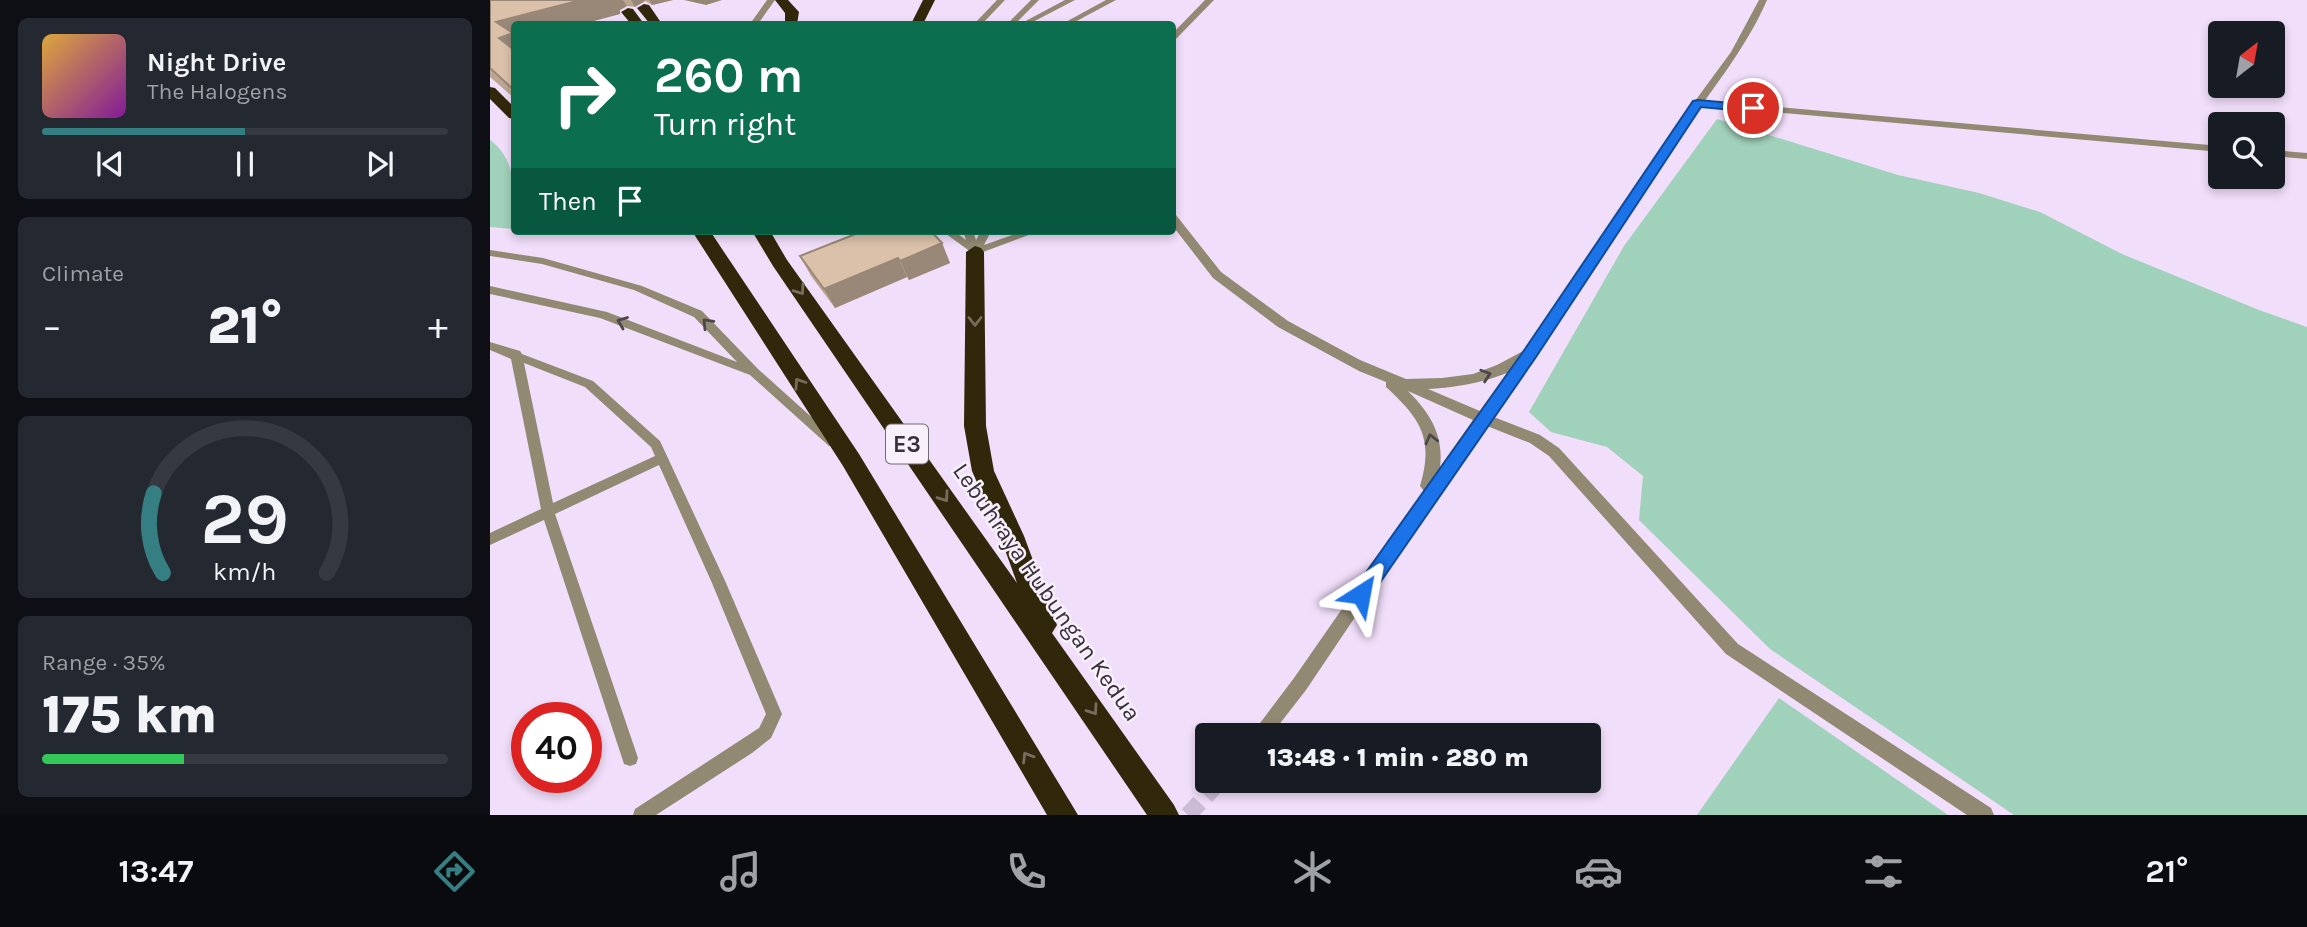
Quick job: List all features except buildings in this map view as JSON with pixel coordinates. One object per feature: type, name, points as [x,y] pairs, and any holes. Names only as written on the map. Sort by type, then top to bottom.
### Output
[{"type":"highway","points":[[781,0],[794,12]]},
{"type":"highway","points":[[918,21],[929,0]]},
{"type":"highway","points":[[644,8],[654,21]]},
{"type":"highway","points":[[628,12],[636,21]]},
{"type":"highway","points":[[490,91],[511,112]]},
{"type":"highway","name":"E3","points":[[704,235],[851,460],[1063,815]]},
{"type":"highway","name":"Lebuhraya Hubungan Kedua","points":[[765,235],[787,273],[1055,653],[1164,815]]},
{"type":"highway","points":[[975,252],[975,426],[983,471],[1012,536],[1055,653]]},
{"type":"street","points":[[1176,36],[1210,0]]},
{"type":"street","points":[[1269,723],[1300,684],[1422,504],[1530,353],[1752,27],[1763,0]]},
{"type":"street","points":[[1176,222],[1217,275],[1283,324],[1391,384],[1417,407],[1433,436],[1435,469],[1422,504]]},
{"type":"street","points":[[1395,381],[1455,383],[1484,377],[1510,367],[1530,353]]},
{"type":"street","points":[[1358,364],[1535,439],[1553,453],[1732,649],[1984,815]]},
{"type":"lane","points":[[688,0],[706,3],[718,0]]},
{"type":"lane","points":[[756,21],[771,0]]},
{"type":"lane","points":[[981,21],[1001,0]]},
{"type":"lane","points":[[1014,21],[1035,0]]},
{"type":"lane","points":[[1030,21],[1071,0]]},
{"type":"lane","points":[[1072,21],[1112,0]]},
{"type":"lane","points":[[1698,103],[2208,148]]},
{"type":"lane","points":[[2285,154],[2307,156]]},
{"type":"lane","points":[[952,235],[975,252]]},
{"type":"lane","points":[[969,235],[975,252]]},
{"type":"lane","points":[[975,252],[984,235]]},
{"type":"lane","points":[[975,252],[1023,235]]},
{"type":"lane","points":[[490,253],[543,261],[638,288],[698,314],[754,372],[851,460]]},
{"type":"lane","points":[[490,290],[603,315],[754,372]]},
{"type":"lane","points":[[490,345],[589,384],[656,444],[719,583],[774,715],[765,733],[640,815]]},
{"type":"lane","points":[[516,354],[548,512],[630,758]]},
{"type":"lane","points":[[490,539],[662,458]]},
{"type":"green space","points":[[1717,119],[1898,175],[1979,193],[2040,212],[2122,254],[2307,327],[2307,815],[2014,815],[1770,649],[1639,520],[1643,476],[1607,447],[1551,432],[1529,412],[1624,246]]},
{"type":"green space","points":[[490,140],[506,158],[511,173],[511,229],[490,227]]},
{"type":"green space","points":[[1779,698],[1948,815],[1697,815]]},
{"type":"tunnel","points":[[1188,815],[1209,793]]},
{"type":"route","points":[[1361,594],[1530,353],[1698,103],[1753,108]]}]
